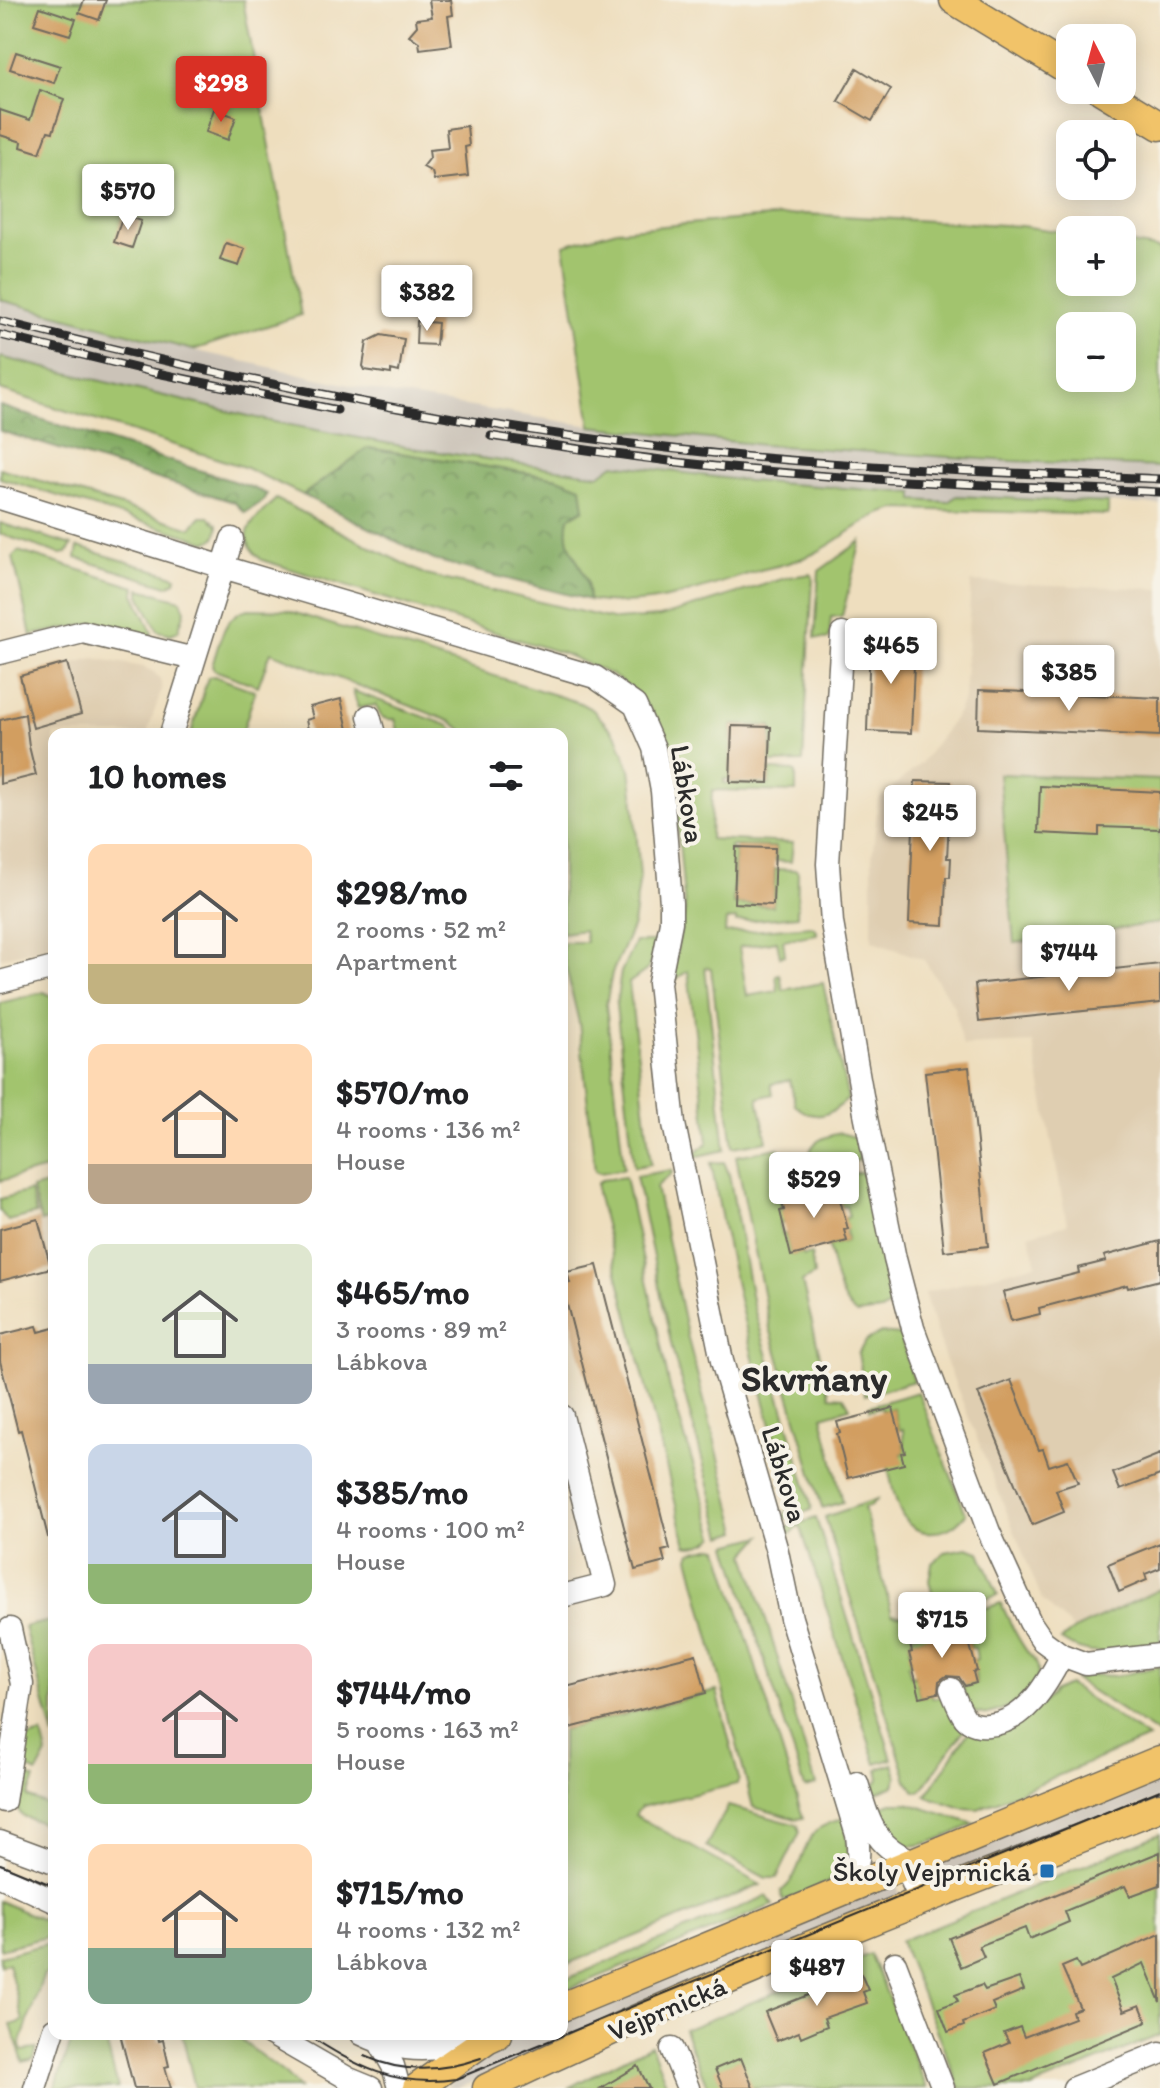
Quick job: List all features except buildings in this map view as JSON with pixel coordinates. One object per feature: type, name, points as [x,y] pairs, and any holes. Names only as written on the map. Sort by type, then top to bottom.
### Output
[{"type":"main road","points":[[954,0],[1056,62]]},
{"type":"main road","points":[[1124,104],[1160,126]]},
{"type":"main road","name":"Vejprnická","points":[[568,2005],[1160,1760]]},
{"type":"main road","name":"Vejprnická","points":[[487,2088],[655,2012],[921,1901],[1160,1807]]},
{"type":"main road","points":[[417,2088],[486,2040]]},
{"type":"street","name":"Lábkova","points":[[0,498],[595,677],[635,705],[654,748],[665,818],[671,922],[661,965],[659,994],[674,1124],[722,1361],[777,1551],[791,1618],[857,1835],[860,1855],[858,1870],[844,1892]]},
{"type":"street","points":[[173,728],[232,539]]},
{"type":"street","points":[[0,653],[83,632],[194,659]]},
{"type":"street","points":[[842,634],[828,864],[832,923],[865,1113],[895,1259],[913,1328],[989,1532],[1030,1622],[1043,1641],[1062,1655],[1086,1664],[1160,1655]]},
{"type":"street","points":[[0,982],[48,970]]},
{"type":"street","points":[[568,1440],[605,1585],[568,1594]]},
{"type":"street","name":"Lábkova","points":[[777,1551],[803,1613],[872,1826],[890,1851],[909,1862],[921,1901]]},
{"type":"street","points":[[4,1801],[22,1684],[10,1629]]},
{"type":"street","points":[[951,1689],[963,1717],[970,1723],[983,1726],[998,1724],[1025,1709],[1044,1686],[1062,1655]]},
{"type":"street","points":[[0,1842],[48,1860]]},
{"type":"street","points":[[0,1876],[48,1898]]},
{"type":"street","points":[[895,1963],[943,2088]]},
{"type":"street","points":[[35,2088],[50,2040]]},
{"type":"street","points":[[281,2040],[351,2084],[371,2088]]},
{"type":"street","points":[[373,2040],[393,2066],[399,2088]]},
{"type":"street","points":[[377,2040],[403,2049],[427,2050],[473,2040]]},
{"type":"street","points":[[672,2049],[688,2088]]},
{"type":"street","points":[[1074,2088],[1160,2053]]},
{"type":"shaded area","points":[[0,300],[193,350],[390,394],[591,426],[763,445],[1160,467],[1160,505],[957,496],[948,502],[914,500],[914,493],[747,481],[614,464],[599,475],[418,449],[274,422],[0,357]]},
{"type":"shaded area","points":[[971,582],[1160,589],[1160,1616],[1089,1644],[1042,1600],[944,1356],[924,1293],[1037,1264],[1029,1235],[1067,1224],[1033,1043],[963,1046],[954,1006],[924,960],[872,940],[872,859],[878,800],[921,763],[954,719],[964,699]]},
{"type":"shaded area","points":[[94,658],[143,667],[154,672],[162,688],[149,728],[48,728],[48,946],[0,958],[0,720],[29,712],[20,676]]},
{"type":"shaded area","points":[[1160,1771],[1160,1798],[937,1889],[928,1865]]},
{"type":"shaded area","points":[[894,1878],[903,1903],[458,2088],[446,2087],[508,2040],[568,2040],[568,2014]]},
{"type":"green space","points":[[0,0],[243,0],[301,315],[193,350],[0,300]]},
{"type":"green space","points":[[805,214],[1021,226],[1056,231],[1056,296],[1136,296],[1136,245],[1160,249],[1160,467],[763,445],[591,426],[564,245],[617,230]]},
{"type":"green space","points":[[0,357],[274,422],[418,449],[599,475],[614,464],[747,481],[914,493],[914,500],[948,502],[957,496],[1108,503],[1108,515],[896,509],[864,522],[825,547],[787,564],[653,600],[611,603],[589,600],[587,581],[571,553],[566,532],[569,518],[558,478],[368,448],[303,495],[244,467],[0,390]]},
{"type":"green space","points":[[0,406],[267,494],[263,501],[245,513],[234,502],[0,431]]},
{"type":"green space","points":[[368,448],[558,478],[581,487],[584,509],[569,518],[568,537],[586,580],[589,600],[434,560],[303,495]]},
{"type":"green space","points":[[0,468],[191,528],[200,517],[209,517],[218,525],[217,534],[207,542],[0,478]]},
{"type":"green space","points":[[276,499],[426,575],[616,620],[660,617],[789,577],[811,574],[803,762],[771,763],[772,726],[732,725],[730,779],[724,779],[724,783],[769,785],[770,770],[794,771],[796,792],[712,790],[710,839],[793,843],[791,862],[776,861],[775,847],[730,846],[730,850],[735,850],[733,904],[773,906],[775,869],[796,870],[797,916],[736,922],[736,919],[726,920],[725,933],[811,926],[817,930],[817,934],[783,940],[785,955],[780,956],[777,941],[739,947],[747,996],[778,991],[776,975],[780,974],[783,990],[823,983],[848,1099],[829,1113],[809,1114],[795,1105],[790,1080],[771,1084],[773,1094],[758,1098],[767,1141],[733,1147],[711,968],[705,967],[725,1150],[690,1158],[708,1142],[688,971],[670,983],[685,910],[672,761],[652,712],[633,690],[612,675],[565,654],[262,560],[248,543],[248,535],[255,520]]},
{"type":"green space","points":[[0,523],[72,545],[67,553],[60,554],[0,534]]},
{"type":"green space","points":[[861,541],[842,616],[831,617],[829,639],[815,638],[819,571]]},
{"type":"green space","points":[[78,547],[168,574],[176,577],[175,582],[167,586],[76,558]]},
{"type":"green space","points":[[18,551],[135,587],[134,594],[152,632],[150,637],[95,623],[31,635],[13,557]]},
{"type":"green space","points":[[140,589],[181,600],[185,611],[178,631],[171,634],[158,631]]},
{"type":"green space","points":[[249,609],[286,610],[580,703],[593,710],[617,736],[630,769],[640,876],[633,925],[612,973],[606,1005],[624,1169],[595,1171],[579,1023],[568,976],[568,942],[586,942],[584,930],[568,932],[568,728],[460,728],[452,722],[271,652],[258,686],[214,670],[212,666],[228,623],[240,612]]},
{"type":"green space","points":[[214,676],[255,691],[244,728],[193,728],[208,677]]},
{"type":"green space","points":[[353,691],[452,728],[397,728],[395,719],[382,717],[376,705],[358,708]]},
{"type":"green space","points":[[999,774],[1160,780],[1160,923],[1014,943]]},
{"type":"green space","points":[[635,942],[657,942],[648,969],[629,983],[651,1164],[634,1167],[616,1005],[621,972]]},
{"type":"green space","points":[[44,992],[48,994],[48,1169],[0,1181],[0,1003]]},
{"type":"green space","points":[[840,1133],[855,1137],[860,1160],[810,1171],[809,1155],[814,1144]]},
{"type":"green space","points":[[778,1148],[786,1155],[795,1191],[812,1187],[812,1181],[862,1172],[892,1304],[881,1311],[856,1314],[840,1292],[828,1246],[847,1241],[845,1218],[849,1217],[846,1206],[842,1207],[836,1185],[813,1187],[813,1191],[781,1200],[783,1222],[779,1224],[782,1234],[786,1234],[791,1255],[811,1254],[814,1275],[802,1282],[830,1396],[844,1397],[850,1408],[822,1416],[843,1502],[822,1508],[770,1328],[736,1156]]},
{"type":"green space","points":[[724,1162],[729,1174],[753,1305],[812,1507],[779,1521],[794,1503],[758,1377],[728,1249],[711,1163]]},
{"type":"green space","points":[[672,1170],[656,1187],[688,1339],[738,1531],[723,1536],[672,1348],[636,1176]]},
{"type":"green space","points":[[625,1177],[670,1388],[715,1536],[697,1545],[686,1545],[597,1193],[597,1184],[601,1180]]},
{"type":"green space","points":[[48,1185],[48,1220],[41,1222],[32,1189]]},
{"type":"green space","points":[[30,1191],[36,1214],[8,1221],[0,1211],[0,1199]]},
{"type":"green space","points":[[881,1333],[900,1335],[914,1381],[865,1395],[858,1353],[866,1341]]},
{"type":"green space","points":[[918,1392],[966,1514],[952,1527],[939,1532],[922,1531],[905,1520],[896,1501],[888,1468],[904,1452],[903,1429],[899,1430],[893,1408],[869,1410],[869,1406]]},
{"type":"green space","points":[[877,1499],[864,1508],[892,1614],[905,1616],[913,1635],[941,1629],[940,1623],[1001,1603],[1038,1667],[1036,1681],[1023,1697],[1008,1707],[981,1714],[972,1711],[962,1687],[976,1683],[975,1648],[971,1648],[965,1627],[954,1630],[952,1626],[942,1628],[942,1633],[910,1641],[911,1664],[908,1665],[911,1676],[915,1675],[920,1697],[944,1695],[953,1719],[965,1729],[920,1792],[915,1791],[907,1780],[825,1517]]},
{"type":"green space","points":[[816,1518],[892,1759],[876,1764],[800,1525],[785,1539],[782,1529]]},
{"type":"green space","points":[[762,1536],[746,1554],[816,1785],[805,1788],[728,1545]]},
{"type":"green space","points":[[719,1548],[803,1818],[796,1819],[753,1807],[689,1557],[691,1552]]},
{"type":"green space","points":[[967,1548],[980,1552],[998,1595],[938,1614],[929,1581],[932,1563],[945,1552]]},
{"type":"green space","points":[[1160,1589],[1160,1645],[1096,1653],[1061,1640],[1074,1630]]},
{"type":"green space","points":[[48,1621],[48,1715],[24,1627]]},
{"type":"green space","points":[[1160,1666],[1158,1734],[1075,1680],[1092,1675],[1117,1676]]},
{"type":"green space","points":[[1069,1685],[1148,1738],[978,1809],[962,1808],[926,1796],[969,1731],[1033,1713],[1055,1691]]},
{"type":"green space","points":[[717,1691],[739,1779],[737,1784],[641,1807],[635,1815],[761,1885],[568,1964],[568,1728]]},
{"type":"green space","points":[[42,1734],[47,1754],[37,1773],[19,1765],[22,1740]]},
{"type":"green space","points":[[893,1764],[897,1777],[894,1786],[866,1797],[880,1778],[878,1769]]},
{"type":"green space","points":[[19,1772],[35,1779],[28,1797],[48,1805],[48,1825],[22,1816],[15,1804]]},
{"type":"green space","points":[[892,1803],[907,1803],[975,1824],[932,1842],[908,1846],[898,1844],[885,1835],[871,1810]]},
{"type":"green space","points":[[728,1806],[798,1825],[800,1832],[777,1878],[766,1878],[706,1846]]},
{"type":"green space","points":[[846,1817],[848,1862],[827,1883],[783,1901],[781,1891],[793,1878],[811,1837],[827,1824]]},
{"type":"green space","points":[[1160,1834],[1160,2035],[1031,2088],[960,2088],[900,1941]]},
{"type":"green space","points":[[767,1896],[773,1905],[568,1990],[568,1979]]},
{"type":"green space","points":[[0,1901],[48,1922],[48,1937],[0,1949]]},
{"type":"green space","points":[[48,1944],[48,1974],[44,1974],[20,2045],[22,2051],[37,2049],[34,2059],[23,2062],[11,2025],[23,2021],[8,1963],[0,1965],[0,1956]]},
{"type":"green space","points":[[870,1954],[927,2088],[708,2088],[684,2030]]},
{"type":"green space","points":[[72,2040],[106,2040],[118,2088],[55,2088]]},
{"type":"green space","points":[[183,2040],[241,2040],[299,2088],[195,2088]]},
{"type":"green space","points":[[651,2045],[668,2088],[568,2088]]},
{"type":"tram line","points":[[568,2033],[1160,1790]]},
{"type":"tram line","points":[[0,1864],[48,1884]]},
{"type":"tram line","points":[[316,2040],[377,2072],[434,2081],[456,2079],[551,2040]]},
{"type":"tram line","points":[[365,2056],[394,2066],[422,2069],[481,2058]]},
{"type":"railway","points":[[0,321],[272,384],[546,433],[838,464],[1160,479]]},
{"type":"railway","points":[[0,335],[152,372],[337,410]]},
{"type":"railway","points":[[491,436],[784,473],[1160,492]]},
{"type":"place","name":"Školy Vejprnická","points":[[1047,1871]]},
{"type":"district","name":"Skvrňany","points":[[814,1378]]}]
